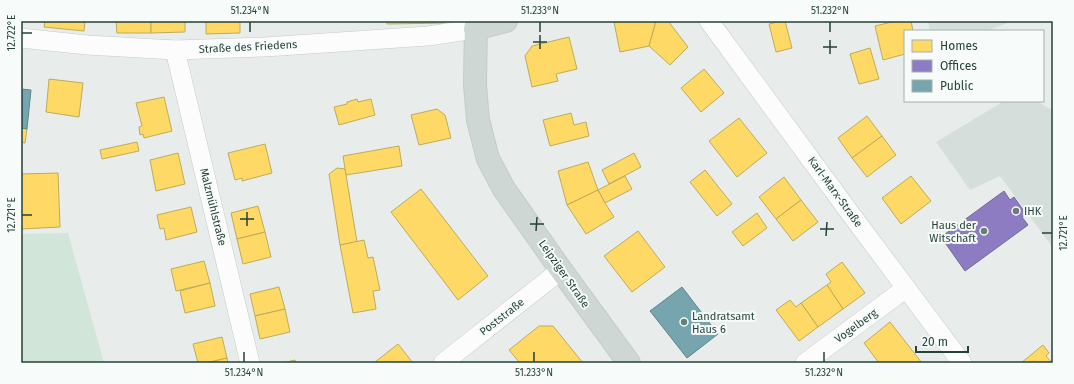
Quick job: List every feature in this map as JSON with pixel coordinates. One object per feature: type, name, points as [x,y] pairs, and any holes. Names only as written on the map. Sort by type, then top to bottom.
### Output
[{"type":"main road","points":[[475,25],[506,21]]},
{"type":"main road","name":"Leipziger Straße","points":[[475,25],[475,85],[478,120],[488,159],[504,189],[628,363]]},
{"type":"street","name":"Karl-Marx-Straße","points":[[709,21],[962,363]]},
{"type":"street","name":"Straße des Friedens","points":[[21,38],[80,44],[175,50],[265,47],[428,36],[475,25]]},
{"type":"street","name":"Malzmühlstraße","points":[[175,50],[250,363]]},
{"type":"street","name":"Poststraße","points":[[443,363],[561,270]]},
{"type":"street","name":"Vogelberg","points":[[805,363],[906,288]]},
{"type":"shaded area","points":[[928,21],[1013,21],[989,30],[930,30]]},
{"type":"shaded area","points":[[1002,102],[1039,102],[1053,111],[1053,248],[1000,176],[970,190],[936,142]]},
{"type":"green space","points":[[68,233],[104,363],[21,363],[21,234]]},
{"type":"building: Homes","points":[[45,21],[85,21],[84,31],[44,27]]},
{"type":"building: Homes","points":[[116,21],[151,21],[151,33],[117,33]]},
{"type":"building: Homes","points":[[151,21],[185,21],[185,32],[151,33]]},
{"type":"building: Homes","points":[[206,21],[240,21],[240,33],[206,34]]},
{"type":"building: Homes","points":[[387,21],[444,21],[444,23],[387,24]]},
{"type":"building: Homes","points":[[656,21],[649,46],[620,52],[614,22]]},
{"type":"building: Homes","points":[[656,21],[668,21],[688,47],[670,65],[649,46]]},
{"type":"building: Homes","points":[[785,21],[792,48],[776,52],[769,24]]},
{"type":"building: Homes","points":[[896,21],[911,21],[913,30],[904,30],[904,54],[883,60],[875,26]]},
{"type":"building: Homes","points":[[569,37],[577,69],[556,74],[558,81],[532,87],[525,56],[532,46]]},
{"type":"building: Homes","points":[[870,48],[879,79],[859,84],[850,54]]},
{"type":"building: Homes","points":[[704,69],[724,93],[701,112],[681,88]]},
{"type":"building: Homes","points":[[49,79],[83,83],[79,117],[46,112]]},
{"type":"building: Homes","points":[[164,97],[172,131],[144,138],[143,134],[140,135],[139,127],[142,126],[136,103]]},
{"type":"building: Homes","points":[[357,99],[358,102],[371,99],[375,115],[339,125],[334,107],[347,104],[347,102]]},
{"type":"building: Homes","points":[[437,109],[445,115],[451,138],[419,145],[411,115]]},
{"type":"building: Homes","points":[[571,113],[574,125],[586,122],[589,136],[550,146],[543,120]]},
{"type":"building: Homes","points":[[867,116],[882,136],[852,158],[838,138]]},
{"type":"building: Homes","points":[[739,118],[767,153],[737,177],[709,141]]},
{"type":"building: Homes","points":[[21,128],[27,129],[25,143],[21,142]]},
{"type":"building: Homes","points":[[882,136],[896,155],[867,177],[852,158]]},
{"type":"building: Homes","points":[[137,142],[139,151],[102,159],[100,150]]},
{"type":"building: Homes","points":[[265,144],[272,173],[242,181],[242,178],[235,180],[228,153]]},
{"type":"building: Homes","points":[[399,146],[402,166],[346,175],[343,156]]},
{"type":"building: Homes","points":[[178,153],[185,184],[156,191],[150,160]]},
{"type":"building: Homes","points":[[634,153],[641,167],[609,184],[602,170]]},
{"type":"building: Homes","points":[[588,162],[598,190],[567,205],[558,171]]},
{"type":"building: Homes","points":[[337,168],[345,169],[357,242],[340,245],[329,174]]},
{"type":"building: Homes","points":[[705,170],[732,204],[717,216],[690,182]]},
{"type":"building: Homes","points":[[58,173],[60,227],[21,229],[21,174]]},
{"type":"building: Homes","points":[[625,176],[632,189],[605,203],[598,190]]},
{"type":"building: Homes","points":[[911,176],[931,201],[901,224],[882,198]]},
{"type":"building: Homes","points":[[784,177],[801,200],[776,219],[759,197]]},
{"type":"building: Homes","points":[[421,189],[488,276],[458,300],[391,212]]},
{"type":"building: Homes","points":[[598,190],[614,217],[586,234],[567,205]]},
{"type":"building: Homes","points":[[801,200],[818,222],[793,241],[776,219]]},
{"type":"building: Homes","points":[[258,206],[265,232],[237,239],[231,213]]},
{"type":"building: Homes","points":[[191,207],[197,232],[166,240],[164,228],[160,229],[157,215]]},
{"type":"building: Homes","points":[[757,213],[767,228],[743,246],[732,232]]},
{"type":"building: Homes","points":[[638,231],[665,267],[632,292],[604,256]]},
{"type":"building: Homes","points":[[265,232],[271,257],[243,264],[237,239]]},
{"type":"building: Homes","points":[[364,240],[368,258],[373,257],[380,290],[373,291],[376,309],[353,313],[340,245]]},
{"type":"building: Homes","points":[[204,261],[210,283],[176,291],[171,269]]},
{"type":"building: Homes","points":[[842,262],[865,293],[843,309],[827,285],[831,282],[826,274]]},
{"type":"building: Homes","points":[[210,283],[215,306],[185,313],[180,291]]},
{"type":"building: Homes","points":[[827,285],[843,309],[818,327],[801,303]]},
{"type":"building: Homes","points":[[279,287],[285,309],[255,316],[250,294]]},
{"type":"building: Homes","points":[[790,300],[796,307],[801,303],[818,327],[799,341],[776,310]]},
{"type":"building: Homes","points":[[285,309],[290,332],[260,339],[255,316]]},
{"type":"building: Homes","points":[[890,322],[922,363],[879,363],[864,343]]},
{"type":"building: Homes","points":[[539,326],[553,326],[583,363],[520,363],[509,350]]},
{"type":"building: Homes","points":[[222,337],[227,358],[206,363],[198,363],[193,344]]},
{"type":"building: Homes","points":[[398,344],[413,363],[375,363],[375,362]]},
{"type":"building: Homes","points":[[1043,345],[1049,353],[1046,356],[1052,363],[1021,363]]},
{"type":"building: Homes","points":[[227,358],[228,363],[206,363]]},
{"type":"building: Homes","points":[[295,360],[296,363],[282,363]]},
{"type":"building: Offices","name":"Haus der Witschaft","points":[[1004,191],[1010,200],[1014,197],[1026,214],[1022,217],[1028,225],[965,271],[941,237]]},
{"type":"building: Public","points":[[21,89],[31,90],[27,129],[21,128]]},
{"type":"building: Public","name":"Landratsamt Haus 6","points":[[682,287],[718,334],[687,358],[650,311]]},
{"type":"place","name":"IHK","points":[[1016,211]]},
{"type":"place","name":"Haus der Witschaft","points":[[984,231]]},
{"type":"place","name":"Landratsamt Haus 6","points":[[684,322]]}]
